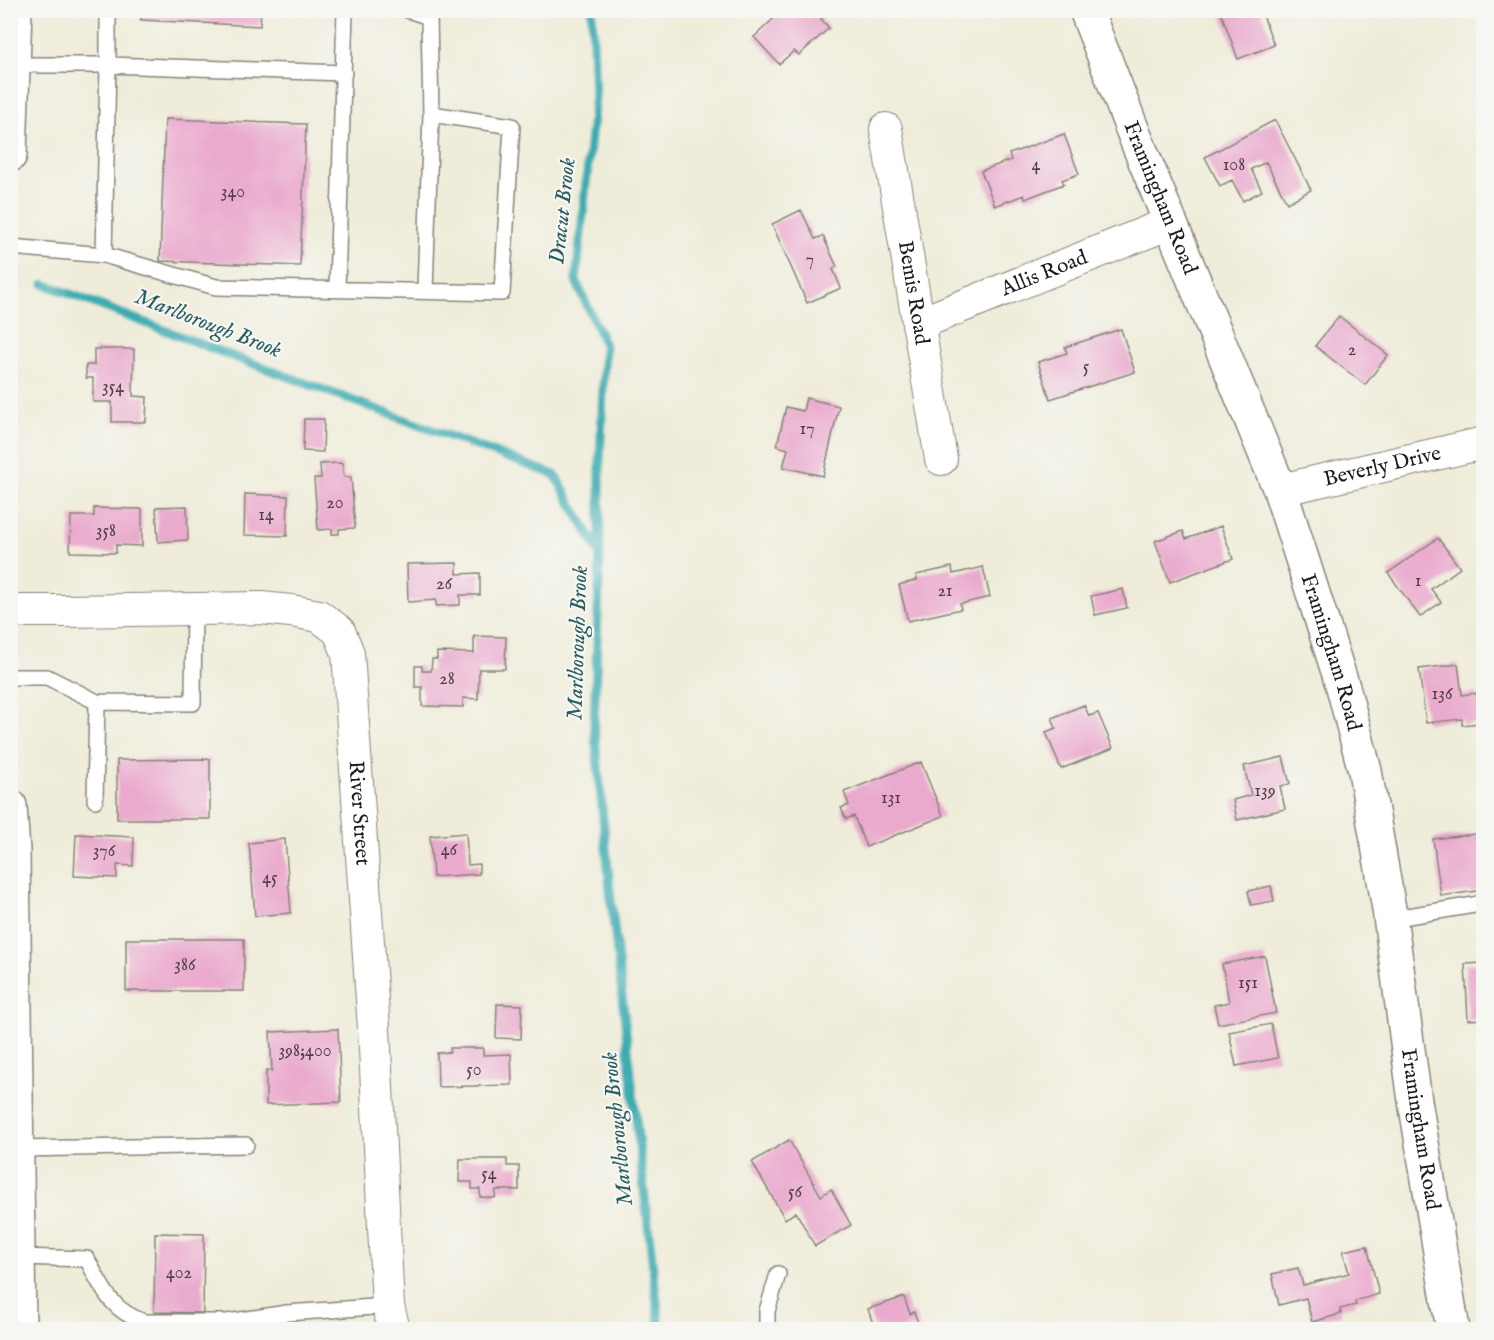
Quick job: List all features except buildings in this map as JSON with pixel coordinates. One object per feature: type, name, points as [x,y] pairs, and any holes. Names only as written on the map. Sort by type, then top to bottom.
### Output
[{"type":"street","points":[[10,155],[15,10]]},
{"type":"street","name":"Framingham Road","points":[[1086,10],[1136,139],[1280,490],[1343,687],[1362,760],[1390,919],[1415,1101],[1453,1329]]},
{"type":"street","name":"Bemis Road","points":[[886,129],[940,459]]},
{"type":"street","name":"Allis Road","points":[[918,324],[1170,223]]},
{"type":"street","name":"Beverly Drive","points":[[1280,490],[1484,443]]},
{"type":"street","name":"River Street","points":[[10,611],[261,608],[319,616],[339,631],[348,653],[391,1318]]},
{"type":"street","points":[[10,806],[17,1149],[14,1205],[18,1257],[19,1329]]},
{"type":"lane","points":[[104,255],[108,10]]},
{"type":"lane","points":[[337,289],[345,10]]},
{"type":"lane","points":[[408,10],[429,17],[431,114],[424,291]]},
{"type":"lane","points":[[14,65],[108,65],[344,73]]},
{"type":"lane","points":[[10,247],[104,255],[216,287],[502,293],[512,126],[431,114]]},
{"type":"lane","points":[[10,677],[47,677],[97,702],[193,703],[194,609]]},
{"type":"lane","points":[[95,800],[97,702]]},
{"type":"lane","points":[[1390,919],[1484,902]]},
{"type":"lane","points":[[17,1149],[246,1145]]},
{"type":"lane","points":[[18,1257],[87,1259],[105,1293],[119,1309],[144,1322],[227,1322],[287,1313],[391,1318]]},
{"type":"lane","points":[[767,1329],[767,1311],[778,1274]]},
{"type":"waterway","name":"Dracut Brook","points":[[592,10],[595,96],[576,281],[605,345],[600,459],[600,553]]},
{"type":"waterway","name":"Marlborough Brook","points":[[44,284],[555,475],[600,554],[594,726],[611,899],[660,1330]]}]
